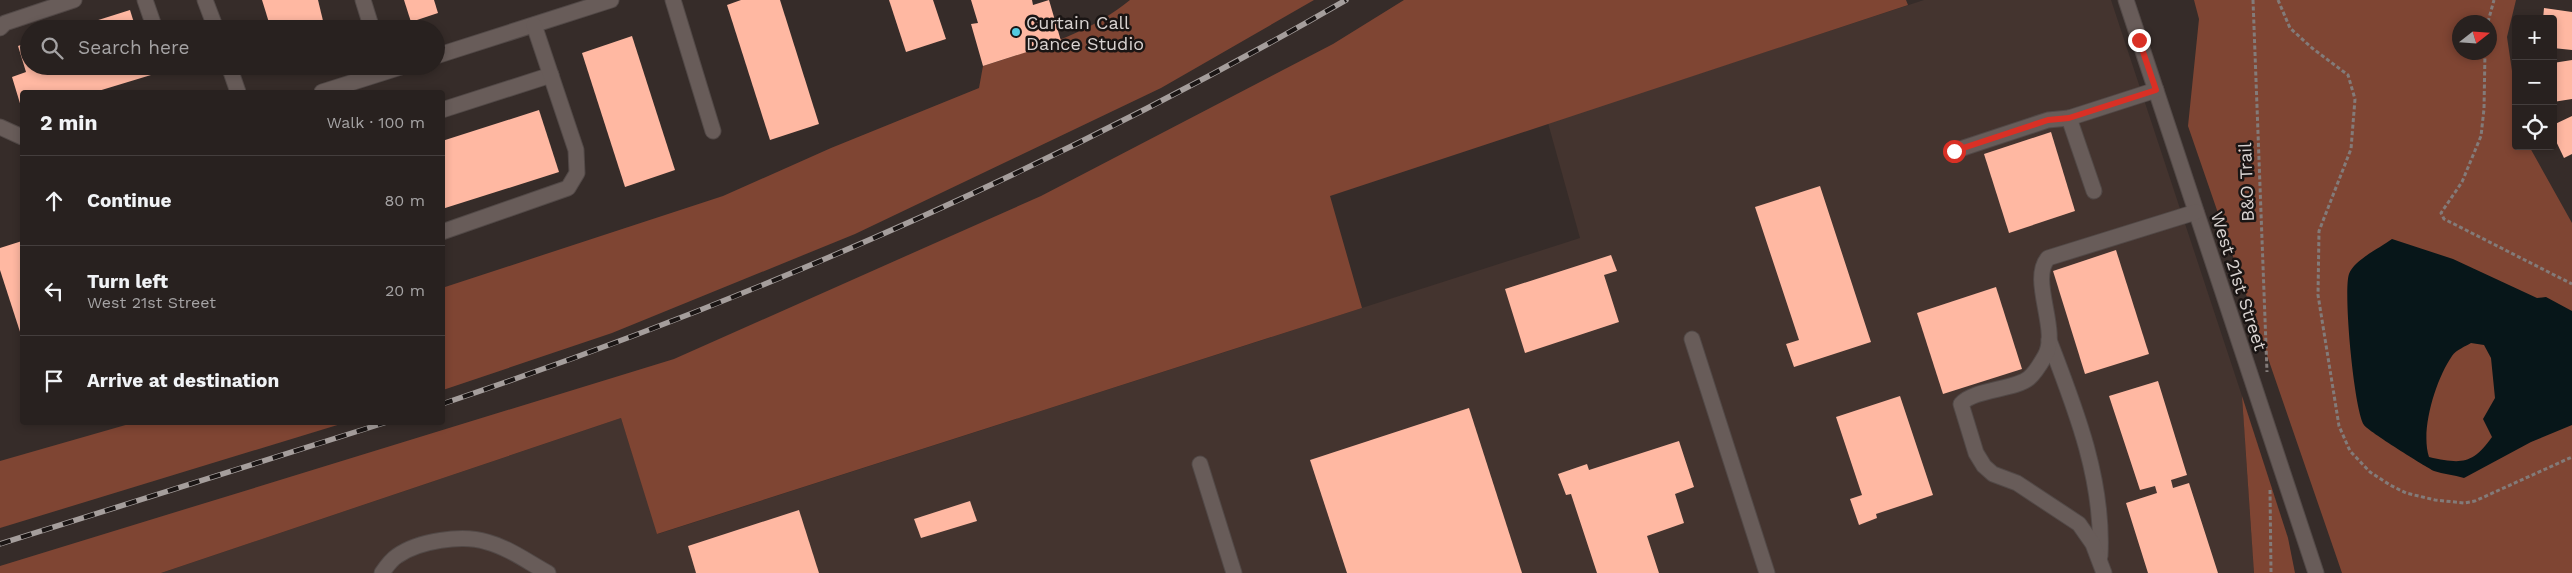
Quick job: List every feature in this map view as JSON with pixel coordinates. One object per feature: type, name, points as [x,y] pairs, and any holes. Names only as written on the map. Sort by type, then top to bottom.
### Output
[{"type":"street","points":[[0,28],[5,23],[74,0]]},
{"type":"street","points":[[145,0],[152,20]]},
{"type":"street","points":[[205,0],[213,20]]},
{"type":"street","points":[[363,0],[369,20]]},
{"type":"street","points":[[445,53],[534,25],[572,6],[610,0]]},
{"type":"street","points":[[674,0],[713,131]]},
{"type":"street","name":"West 21st Street","points":[[2126,0],[2316,573]]},
{"type":"street","points":[[445,231],[568,188],[577,173],[576,150],[534,25]]},
{"type":"street","points":[[232,75],[237,90]]},
{"type":"street","points":[[327,90],[369,75]]},
{"type":"street","points":[[445,109],[551,76]]},
{"type":"street","points":[[1954,151],[2048,120],[2069,118],[2156,90]]},
{"type":"street","points":[[2069,118],[2094,191]]},
{"type":"street","points":[[0,127],[20,137]]},
{"type":"street","points":[[2102,567],[2093,544],[2079,524],[2017,483],[1993,474],[1984,466],[1976,453],[1962,412],[1962,402],[2029,379],[2046,354],[2048,339],[2042,274],[2043,263],[2048,258],[2196,212]]},
{"type":"street","points":[[1692,339],[1767,573]]},
{"type":"street","points":[[2048,339],[2067,388],[2096,482],[2101,527],[2102,567]]},
{"type":"street","points":[[1200,464],[1234,573]]},
{"type":"street","points":[[382,573],[396,556],[411,548],[452,539],[484,541],[505,548],[548,573]]},
{"type":"path","name":"B&O Trail","points":[[2253,0],[2267,374]]},
{"type":"path","points":[[2278,0],[2290,28],[2312,48],[2335,63],[2348,75],[2355,99],[2351,149],[2319,231],[2318,295],[2339,426],[2350,451],[2374,475],[2406,493],[2435,500],[2464,502],[2475,501],[2572,457]]},
{"type":"path","points":[[2490,15],[2494,0]]},
{"type":"path","points":[[2485,60],[2484,109],[2481,136],[2462,182],[2441,213],[2444,219],[2572,284]]},
{"type":"path","points":[[2270,488],[2271,573]]},
{"type":"shaded area","points":[[1130,0],[1314,0],[1161,88],[855,234],[612,333],[445,389],[445,287],[723,196],[831,148],[979,88],[983,66],[1060,40],[1096,23]]},
{"type":"shaded area","points":[[1404,0],[1906,0],[1908,5],[1330,196],[1362,308],[657,534],[621,418],[161,573],[0,573],[0,566],[674,359],[1041,196],[1333,44]]},
{"type":"shaded area","points":[[1924,0],[2111,0],[2242,396],[2254,573],[161,573],[621,418],[658,534],[1580,238],[1548,123]]},
{"type":"shaded area","points":[[2194,0],[2516,0],[2507,37],[2512,71],[2512,150],[2531,150],[2572,223],[2572,573],[2342,573],[2188,126],[2199,19]]},
{"type":"shaded area","points":[[2392,239],[2453,259],[2537,298],[2546,297],[2572,311],[2572,425],[2531,442],[2464,478],[2434,471],[2364,425],[2360,415],[2350,350],[2347,303],[2349,274],[2356,264]],"holes":[[[2471,343],[2484,345],[2491,358],[2495,398],[2483,419],[2492,437],[2478,453],[2465,460],[2450,461],[2429,457],[2427,446],[2428,419],[2440,378],[2458,350]]]},
{"type":"shaded area","points":[[2242,396],[2288,538],[2295,573],[2254,573]]},
{"type":"shaded area","points":[[126,425],[337,425],[0,528],[0,461]]},
{"type":"building","points":[[262,0],[318,0],[323,20],[268,20]]},
{"type":"building","points":[[404,0],[434,0],[438,13],[417,20],[410,20]]},
{"type":"building","points":[[741,0],[780,0],[819,124],[770,140],[727,5]]},
{"type":"building","points":[[889,0],[933,0],[946,39],[906,52]]},
{"type":"building","name":"Curtain Call Dance Studio","points":[[971,0],[1032,0],[1033,5],[1049,0],[1061,41],[983,66],[971,24],[978,23]]},
{"type":"building","points":[[2544,8],[2572,12],[2572,50],[2557,48],[2557,15],[2543,15]]},
{"type":"building","points":[[130,10],[133,20],[98,20]]},
{"type":"building","points":[[632,36],[675,170],[625,187],[582,53]]},
{"type":"building","points":[[2572,60],[2572,99],[2557,101],[2557,62]]},
{"type":"building","points":[[20,74],[151,75],[102,90],[20,90],[20,103],[12,77]]},
{"type":"building","points":[[539,110],[559,172],[445,208],[445,140]]},
{"type":"building","points":[[2572,116],[2572,154],[2564,158],[2557,143],[2557,123]]},
{"type":"building","points":[[2051,132],[2075,211],[2009,233],[1984,154]]},
{"type":"building","points":[[1820,186],[1871,342],[1794,367],[1786,344],[1799,340],[1755,207]]},
{"type":"building","points":[[20,242],[20,332],[0,270],[0,248]]},
{"type":"building","points":[[2116,250],[2149,354],[2085,374],[2053,271]]},
{"type":"building","points":[[1611,255],[1617,271],[1604,275],[1619,322],[1525,353],[1505,289]]},
{"type":"building","points":[[1996,287],[2022,369],[1943,394],[1917,313]]},
{"type":"building","points":[[2158,381],[2187,475],[2171,480],[2173,488],[2189,483],[2218,573],[2148,573],[2126,503],[2157,493],[2155,486],[2140,490],[2109,396]]},
{"type":"building","points":[[1900,396],[1933,495],[1876,514],[1877,518],[1859,525],[1850,499],[1862,495],[1836,417]]},
{"type":"building","points":[[1469,408],[1522,573],[1347,573],[1310,460]]},
{"type":"building","points":[[1679,441],[1694,487],[1675,494],[1684,523],[1647,536],[1659,573],[1597,573],[1571,494],[1566,495],[1558,474],[1587,464],[1589,470]]},
{"type":"building","points":[[970,501],[977,521],[921,538],[914,519]]},
{"type":"building","points":[[799,510],[819,573],[696,573],[688,546]]},
{"type":"railway","points":[[445,403],[676,320],[904,225],[1017,173],[1128,118],[1237,61],[1346,0]]},
{"type":"railway","points":[[0,544],[377,425]]},
{"type":"place","name":"Curtain Call Dance Studio","points":[[1016,32]]},
{"type":"route","points":[[1954,151],[2048,120],[2069,118],[2156,90],[2139,40]]}]
